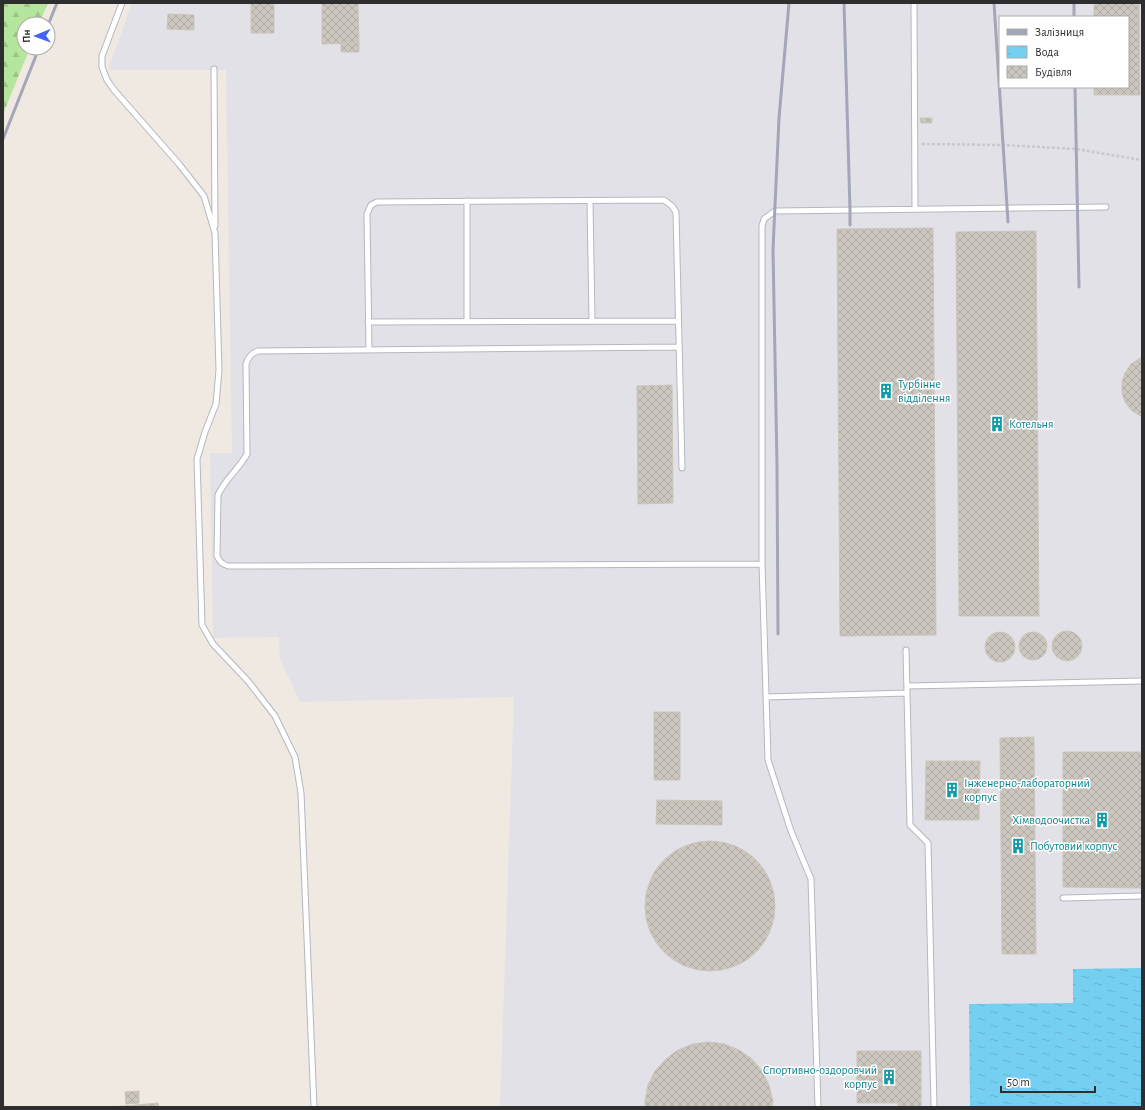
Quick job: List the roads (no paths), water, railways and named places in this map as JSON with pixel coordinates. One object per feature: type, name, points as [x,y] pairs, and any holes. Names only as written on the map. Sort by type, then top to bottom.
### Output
[{"type":"lane","points":[[122,3],[102,56],[102,67],[107,80],[179,164],[204,196],[215,233]]},
{"type":"lane","points":[[914,3],[916,144],[915,209]]},
{"type":"lane","points":[[214,69],[215,233],[219,370],[216,404],[204,432],[197,459],[202,625],[213,644],[248,681],[275,716],[295,757],[301,793],[314,1107]]},
{"type":"lane","points":[[368,350],[366,214],[371,205],[377,202],[664,200],[672,206],[676,212],[682,468]]},
{"type":"lane","points":[[467,201],[467,322]]},
{"type":"lane","points":[[590,201],[592,321]]},
{"type":"lane","points":[[818,1107],[811,879],[791,831],[768,760],[762,564],[762,226],[764,219],[775,211],[1106,207]]},
{"type":"lane","points":[[368,322],[678,321]]},
{"type":"lane","points":[[679,346],[253,352],[248,357],[246,364],[248,454],[242,464],[222,486],[218,495],[217,556],[223,565],[228,566],[762,564]]},
{"type":"lane","points":[[906,650],[910,824],[928,843],[934,1107]]},
{"type":"lane","points":[[907,686],[1142,681]]},
{"type":"lane","points":[[766,697],[907,693]]},
{"type":"lane","points":[[1063,898],[1142,896]]},
{"type":"water","points":[[1142,968],[1142,1107],[970,1107],[969,1004],[1073,1003],[1073,969]]},
{"type":"railway","points":[[52,16],[57,3]]},
{"type":"railway","points":[[778,634],[773,249],[779,118],[789,3]]},
{"type":"railway","points":[[844,3],[850,225]]},
{"type":"railway","points":[[994,3],[999,81]]},
{"type":"railway","points":[[1074,3],[1074,16]]},
{"type":"railway","points":[[3,139],[36,56]]},
{"type":"railway","points":[[999,88],[1008,222]]},
{"type":"railway","points":[[1075,88],[1079,287]]},
{"type":"place","name":"Турбінне відділення","points":[[886,391]]},
{"type":"place","name":"Котельня","points":[[997,424]]},
{"type":"place","name":"Інженерно-лабораторний корпус","points":[[952,790]]},
{"type":"place","name":"Хімводоочистка","points":[[1102,820]]},
{"type":"place","name":"Побутовий корпус","points":[[1018,846]]},
{"type":"place","name":"Спортивно-оздоровчий корпус","points":[[889,1077]]}]
